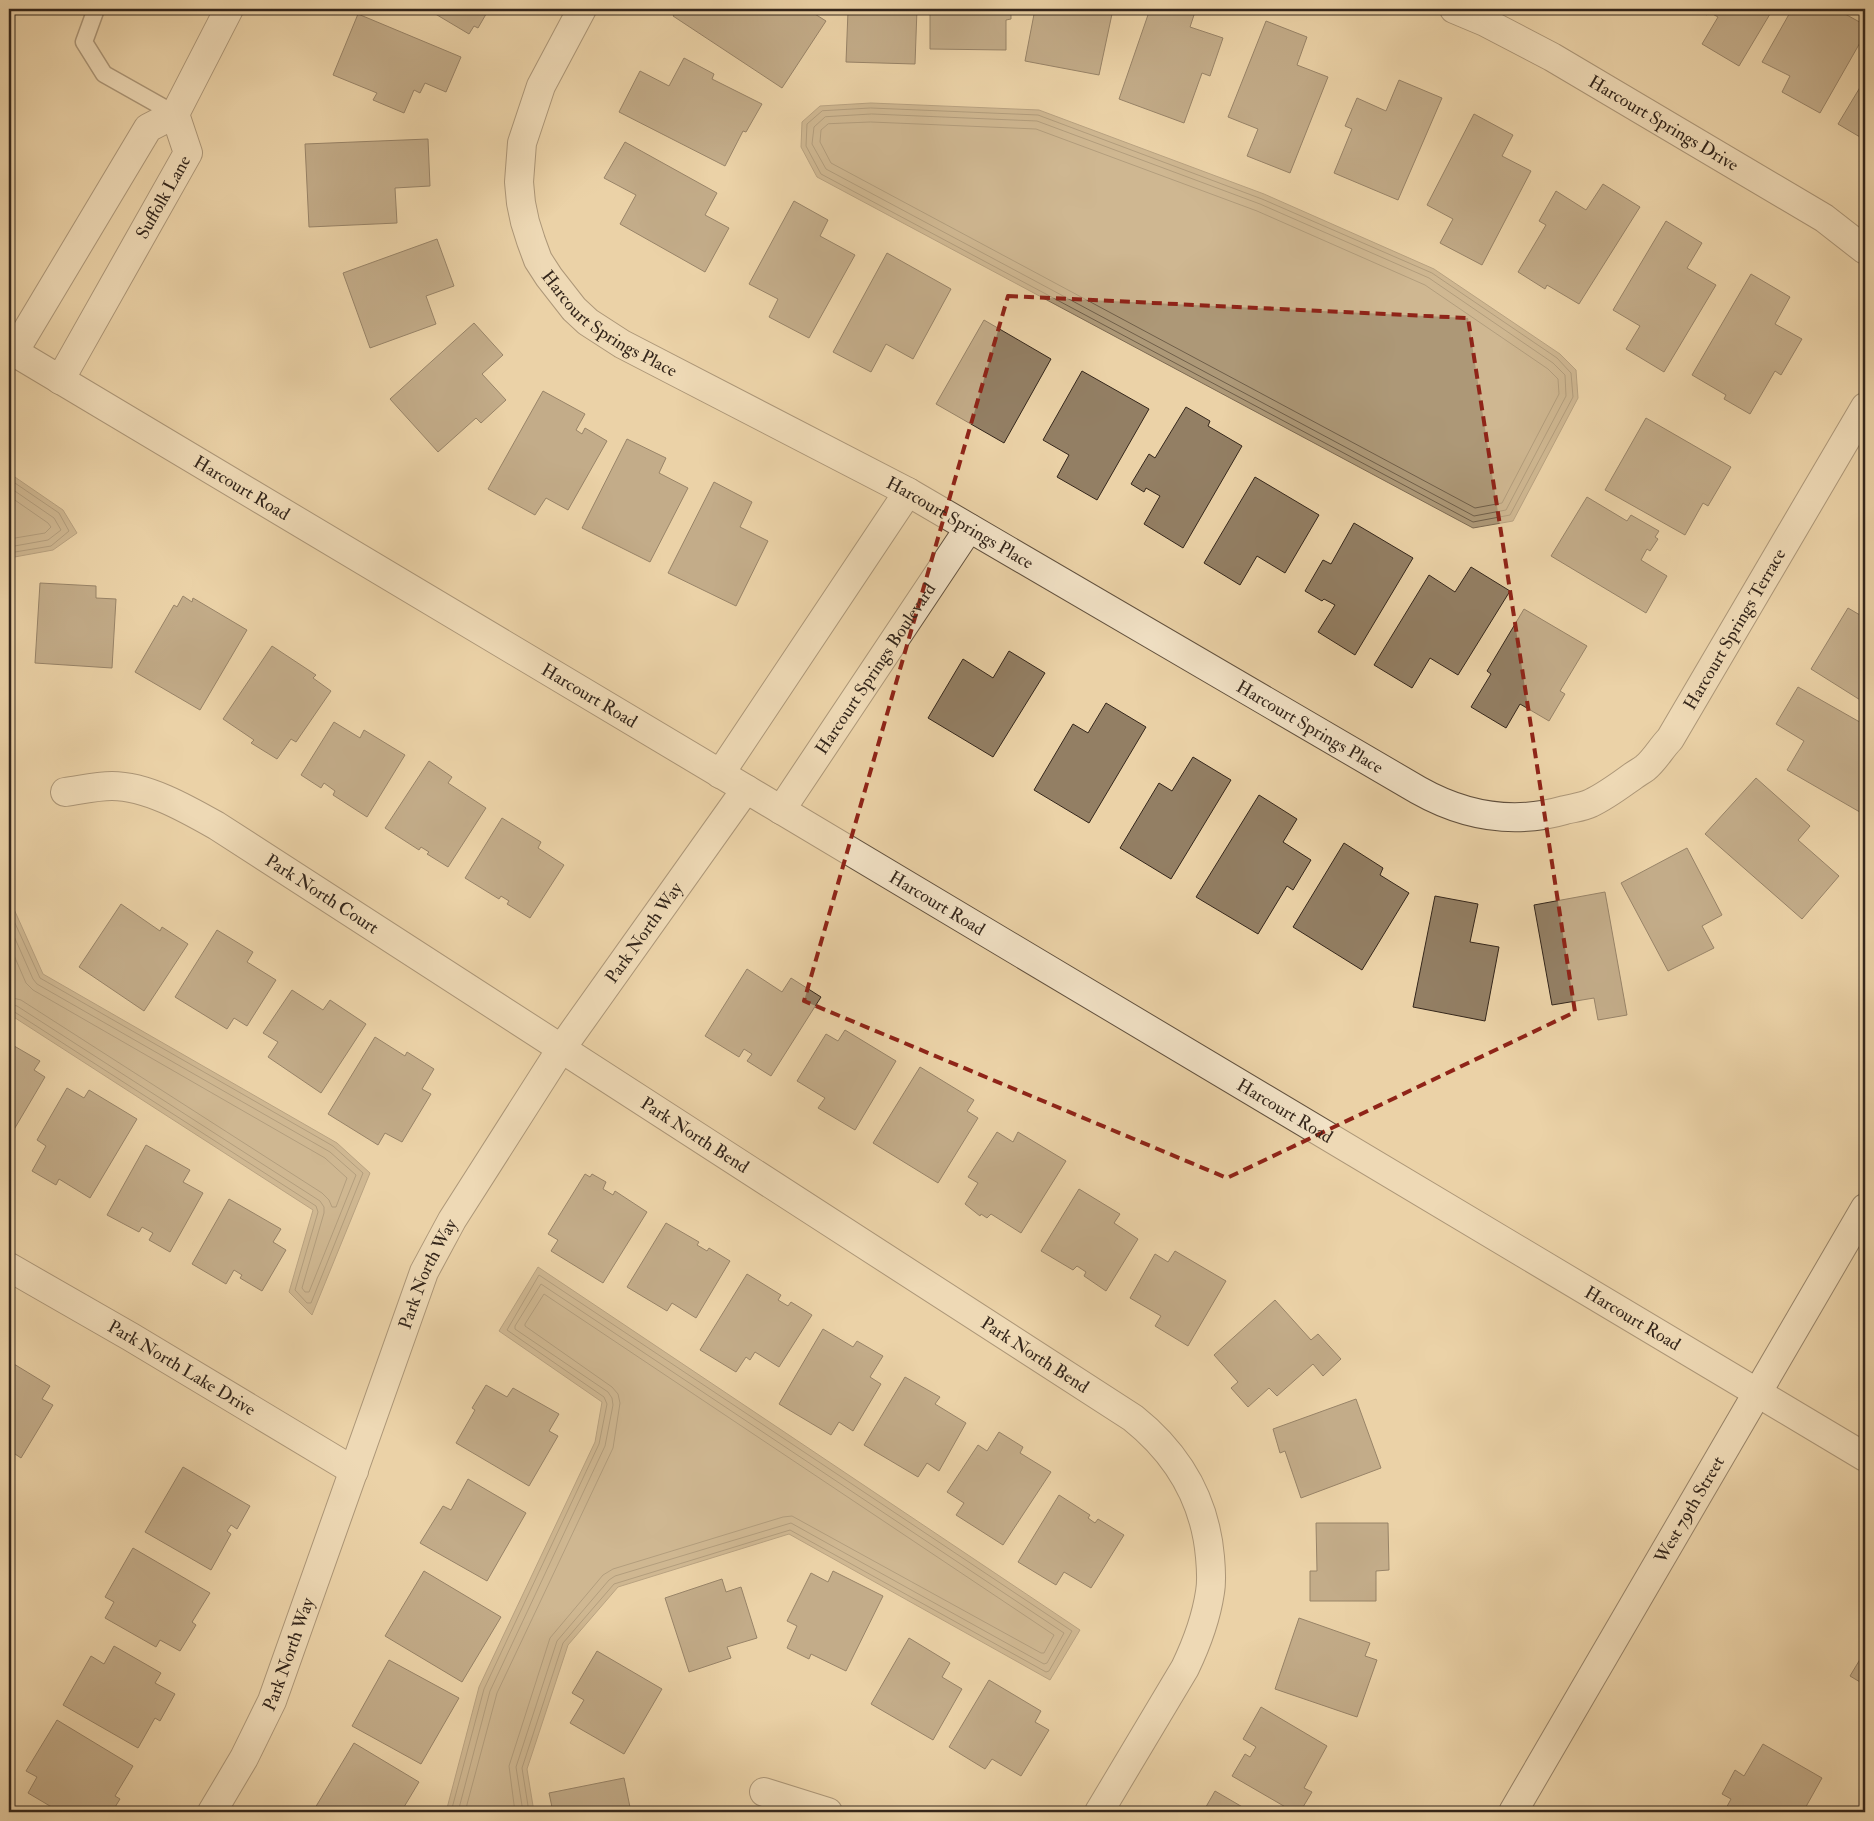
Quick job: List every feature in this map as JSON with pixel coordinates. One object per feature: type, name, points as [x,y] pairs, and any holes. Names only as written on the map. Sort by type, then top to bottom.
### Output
[{"type":"street","points":[[11,351],[148,128],[175,114],[229,9]]},
{"type":"street","name":"Harcourt Springs Place","points":[[582,9],[542,86],[522,143],[519,182],[525,222],[538,260],[557,288],[574,309],[588,322],[622,344],[908,492],[1432,798],[1461,810],[1490,817],[1519,818],[1550,815],[1564,811]]},
{"type":"street","name":"Harcourt Springs Drive","points":[[1454,9],[1502,30],[1552,57],[1681,132],[1824,218],[1865,250]]},
{"type":"street","name":"Suffolk Lane","points":[[60,380],[188,153],[175,114]]},
{"type":"street","name":"Harcourt Road","points":[[11,351],[1865,1457]]},
{"type":"street","name":"Harcourt Springs Terrace","points":[[1564,811],[1590,804],[1623,785],[1653,761],[1659,750],[1670,739],[1865,407]]},
{"type":"street","points":[[720,774],[908,492]]},
{"type":"street","name":"Harcourt Springs Boulevard","points":[[781,810],[969,528]]},
{"type":"street","name":"Park North Court","points":[[65,792],[112,786],[132,789],[152,794],[198,815],[561,1049]]},
{"type":"street","name":"Park North Way","points":[[212,1812],[244,1758],[272,1701],[424,1272],[452,1220],[561,1049],[746,789]]},
{"type":"street","name":"Park North Bend","points":[[561,1049],[1132,1418],[1157,1438],[1178,1464],[1198,1503],[1208,1534],[1211,1590],[1197,1643],[1185,1668],[1099,1812]]},
{"type":"street","name":"West 79th Street","points":[[1513,1812],[1865,1208]]},
{"type":"street","name":"Park North Lake Drive","points":[[9,1267],[131,1337],[354,1471]]},
{"type":"street","points":[[764,1792],[828,1812]]},
{"type":"lane","points":[[96,9],[84,42],[104,74],[175,114]]},
{"type":"highlighted area","points":[[1008,296],[1468,318],[1575,1012],[1227,1178],[804,1001]]},
{"type":"water","points":[[871,103],[1039,110],[1264,194],[1434,269],[1560,354],[1576,370],[1578,398],[1513,521],[1473,528],[817,177],[801,147],[802,122],[820,106]]},
{"type":"water","points":[[9,473],[63,510],[77,533],[53,550],[9,558]]},
{"type":"water","points":[[9,898],[43,974],[337,1143],[370,1173],[312,1315],[289,1292],[313,1210],[9,1014]]},
{"type":"water","points":[[538,1267],[1080,1630],[1050,1680],[789,1534],[618,1587],[568,1645],[527,1769],[534,1812],[446,1812],[479,1687],[595,1442],[602,1402],[499,1331]]},
{"type":"building","points":[[427,9],[489,9],[478,28],[474,26],[469,34]]},
{"type":"building","points":[[678,9],[807,9],[826,21],[782,88],[673,16]]},
{"type":"building","points":[[836,9],[917,9],[915,64],[846,62],[848,11],[836,11]]},
{"type":"building","points":[[930,9],[1011,9],[1011,19],[1006,20],[1006,50],[930,49]]},
{"type":"building","points":[[1035,9],[1085,9],[1112,14],[1099,75],[1025,61]]},
{"type":"building","points":[[1150,9],[1196,9],[1190,27],[1223,38],[1210,76],[1202,73],[1184,123],[1119,99]]},
{"type":"building","points":[[1697,9],[1773,9],[1739,66],[1702,44],[1718,17],[1709,12],[1707,15]]},
{"type":"building","points":[[1792,9],[1836,9],[1865,25],[1865,34],[1820,113],[1782,92],[1790,76],[1762,62]]},
{"type":"building","points":[[358,14],[461,57],[446,92],[425,83],[420,93],[414,90],[404,113],[373,100],[377,93],[333,75]]},
{"type":"building","points":[[1266,21],[1307,37],[1297,65],[1328,77],[1290,173],[1247,156],[1258,129],[1228,117]]},
{"type":"building","points":[[684,58],[714,74],[712,79],[762,104],[746,132],[743,131],[725,166],[619,112],[640,71],[669,86]]},
{"type":"building","points":[[1865,79],[1865,140],[1838,124]]},
{"type":"building","points":[[1399,80],[1442,98],[1398,200],[1334,173],[1352,129],[1345,126],[1357,98],[1386,111]]},
{"type":"building","points":[[1474,114],[1513,135],[1502,156],[1531,171],[1482,265],[1440,243],[1453,219],[1427,205]]},
{"type":"building","points":[[428,139],[430,186],[395,188],[397,223],[309,227],[305,144]]},
{"type":"building","points":[[625,142],[717,193],[705,215],[729,228],[705,272],[620,224],[636,195],[604,178]]},
{"type":"building","points":[[1603,184],[1640,207],[1579,304],[1547,285],[1545,289],[1518,272],[1546,225],[1539,221],[1556,191],[1586,210]]},
{"type":"building","points":[[794,201],[828,220],[820,236],[855,255],[809,338],[769,317],[778,299],[749,284]]},
{"type":"building","points":[[1666,221],[1702,243],[1687,268],[1716,285],[1664,372],[1626,349],[1640,326],[1613,310]]},
{"type":"building","points":[[437,239],[454,286],[426,296],[436,324],[370,348],[343,273]]},
{"type":"building","points":[[887,253],[951,289],[913,359],[886,344],[871,372],[833,352]]},
{"type":"building","points":[[1751,274],[1790,297],[1775,324],[1802,339],[1781,375],[1775,371],[1750,414],[1724,399],[1726,395],[1692,375]]},
{"type":"building","points":[[984,320],[1051,359],[1004,443],[936,404]]},
{"type":"building","points":[[474,323],[503,355],[482,374],[506,400],[481,423],[476,418],[438,452],[390,399]]},
{"type":"building","points":[[1082,371],[1149,409],[1097,500],[1057,477],[1069,455],[1043,440]]},
{"type":"building","points":[[543,391],[585,414],[576,430],[582,434],[585,428],[607,441],[568,510],[546,498],[535,515],[488,489]]},
{"type":"building","points":[[1186,407],[1210,421],[1208,426],[1242,446],[1183,548],[1144,524],[1160,496],[1146,488],[1144,492],[1131,484],[1149,454],[1155,458]]},
{"type":"building","points":[[1646,418],[1731,467],[1708,506],[1703,503],[1685,535],[1605,490]]},
{"type":"building","points":[[627,439],[666,458],[659,473],[688,488],[650,562],[582,528]]},
{"type":"building","points":[[1255,477],[1319,515],[1285,573],[1257,556],[1240,585],[1204,563]]},
{"type":"building","points":[[714,482],[752,502],[740,527],[768,541],[736,606],[668,573]]},
{"type":"building","points":[[1587,497],[1627,521],[1631,515],[1659,531],[1655,537],[1658,539],[1650,551],[1647,549],[1641,560],[1667,576],[1646,613],[1551,556]]},
{"type":"building","points":[[1354,523],[1413,558],[1355,655],[1318,632],[1335,605],[1324,599],[1322,601],[1305,591],[1323,560],[1331,564]]},
{"type":"building","points":[[1471,567],[1510,591],[1458,675],[1430,658],[1412,688],[1374,665],[1429,575],[1455,592]]},
{"type":"building","points":[[40,583],[96,586],[96,598],[116,599],[112,668],[35,663]]},
{"type":"building","points":[[183,596],[192,602],[193,598],[247,630],[200,710],[135,672],[174,605],[177,607]]},
{"type":"building","points":[[1848,608],[1865,618],[1865,703],[1811,669]]},
{"type":"building","points":[[1524,609],[1587,646],[1560,691],[1565,694],[1549,721],[1520,704],[1506,728],[1471,707],[1491,674],[1487,671]]},
{"type":"building","points":[[272,646],[316,675],[313,678],[331,691],[296,742],[291,739],[277,759],[251,743],[254,740],[223,719]]},
{"type":"building","points":[[1009,651],[1045,673],[993,757],[928,718],[963,659],[993,678]]},
{"type":"building","points":[[1798,687],[1865,725],[1865,815],[1787,770],[1804,741],[1776,724]]},
{"type":"building","points":[[1106,703],[1146,727],[1089,823],[1034,790],[1073,724],[1088,733]]},
{"type":"building","points":[[334,722],[360,738],[364,730],[405,755],[367,817],[333,795],[335,791],[324,783],[321,788],[301,775]]},
{"type":"building","points":[[1193,757],[1231,780],[1171,879],[1120,848],[1159,783],[1172,791]]},
{"type":"building","points":[[429,761],[452,777],[448,783],[486,808],[448,867],[427,854],[429,852],[421,847],[419,850],[385,828]]},
{"type":"building","points":[[1756,778],[1810,826],[1798,840],[1839,876],[1802,919],[1705,834]]},
{"type":"building","points":[[1259,795],[1297,819],[1283,842],[1311,860],[1293,890],[1287,886],[1258,934],[1196,897]]},
{"type":"building","points":[[502,818],[541,842],[538,848],[564,865],[530,918],[507,904],[509,901],[501,896],[499,899],[465,878]]},
{"type":"building","points":[[1344,843],[1383,868],[1380,875],[1409,893],[1362,970],[1293,927]]},
{"type":"building","points":[[1687,848],[1722,915],[1702,926],[1714,948],[1668,971],[1621,883]]},
{"type":"building","points":[[1605,892],[1627,1015],[1598,1020],[1594,998],[1552,1005],[1534,905]]},
{"type":"building","points":[[1435,896],[1478,904],[1470,942],[1499,947],[1485,1021],[1413,1007]]},
{"type":"building","points":[[121,904],[160,931],[162,927],[188,944],[144,1011],[79,967]]},
{"type":"building","points":[[217,930],[253,952],[247,962],[276,980],[247,1026],[234,1018],[227,1029],[175,997]]},
{"type":"building","points":[[747,969],[782,992],[791,978],[821,997],[771,1076],[747,1061],[752,1054],[744,1049],[739,1057],[705,1036]]},
{"type":"building","points":[[292,990],[323,1010],[330,1000],[366,1024],[321,1093],[268,1057],[278,1042],[263,1033]]},
{"type":"building","points":[[845,1030],[896,1061],[855,1130],[818,1108],[825,1098],[797,1081],[826,1034],[838,1041]]},
{"type":"building","points":[[375,1037],[405,1056],[407,1052],[434,1069],[422,1089],[431,1094],[402,1142],[385,1133],[378,1145],[328,1114]]},
{"type":"building","points":[[9,1043],[40,1061],[34,1070],[45,1077],[9,1138]]},
{"type":"building","points":[[920,1067],[974,1100],[967,1111],[978,1118],[938,1183],[873,1143]]},
{"type":"building","points":[[67,1088],[84,1098],[89,1090],[137,1119],[90,1198],[59,1179],[56,1185],[32,1171],[46,1146],[37,1140]]},
{"type":"building","points":[[997,1132],[1013,1142],[1018,1132],[1066,1161],[1021,1233],[991,1214],[987,1218],[981,1214],[980,1216],[965,1204],[978,1183],[968,1177]]},
{"type":"building","points":[[146,1145],[190,1170],[183,1182],[203,1193],[170,1252],[149,1240],[153,1233],[142,1227],[139,1232],[107,1215]]},
{"type":"building","points":[[585,1174],[590,1177],[592,1174],[606,1182],[603,1189],[613,1195],[615,1191],[647,1212],[603,1283],[551,1251],[558,1240],[548,1234]]},
{"type":"building","points":[[1079,1189],[1120,1214],[1114,1223],[1138,1239],[1106,1291],[1084,1276],[1086,1272],[1077,1266],[1073,1270],[1041,1251]]},
{"type":"building","points":[[229,1199],[281,1229],[273,1242],[286,1250],[262,1291],[240,1278],[242,1275],[234,1270],[226,1284],[192,1264]]},
{"type":"building","points":[[666,1223],[699,1242],[697,1245],[707,1251],[709,1248],[730,1261],[696,1318],[672,1303],[667,1311],[627,1287]]},
{"type":"building","points":[[1175,1251],[1226,1281],[1188,1346],[1155,1326],[1161,1316],[1130,1298],[1155,1254],[1168,1262]]},
{"type":"building","points":[[747,1274],[781,1295],[778,1300],[788,1306],[791,1302],[812,1315],[779,1367],[755,1352],[750,1360],[746,1357],[736,1372],[700,1350]]},
{"type":"building","points":[[1275,1300],[1311,1340],[1318,1334],[1341,1359],[1323,1376],[1313,1364],[1277,1396],[1269,1388],[1248,1407],[1231,1388],[1238,1382],[1214,1355]]},
{"type":"building","points":[[823,1329],[853,1347],[857,1341],[883,1356],[870,1377],[881,1384],[853,1431],[839,1422],[831,1435],[779,1404]]},
{"type":"building","points":[[9,1361],[50,1386],[42,1399],[53,1405],[21,1458],[9,1450]]},
{"type":"building","points":[[905,1377],[940,1397],[935,1404],[966,1423],[939,1471],[927,1463],[918,1477],[864,1445]]},
{"type":"building","points":[[486,1385],[507,1397],[513,1388],[559,1414],[549,1431],[558,1436],[529,1486],[456,1443],[475,1410],[472,1408]]},
{"type":"building","points":[[1356,1399],[1381,1468],[1301,1498],[1285,1451],[1280,1453],[1273,1429]]},
{"type":"building","points":[[999,1432],[1023,1447],[1020,1453],[1051,1472],[1003,1545],[956,1515],[964,1503],[947,1492],[978,1445],[987,1451]]},
{"type":"building","points":[[183,1467],[250,1506],[237,1529],[231,1525],[227,1531],[231,1534],[211,1570],[145,1532]]},
{"type":"building","points":[[468,1479],[526,1513],[487,1581],[420,1543],[443,1506],[451,1510]]},
{"type":"building","points":[[1059,1495],[1090,1515],[1088,1518],[1095,1523],[1098,1519],[1124,1535],[1091,1588],[1064,1572],[1056,1585],[1018,1562]]},
{"type":"building","points":[[1316,1523],[1388,1523],[1389,1570],[1376,1571],[1376,1601],[1310,1601],[1310,1571],[1317,1571]]},
{"type":"building","points":[[133,1548],[210,1593],[192,1622],[196,1625],[180,1651],[160,1640],[156,1647],[105,1618],[114,1602],[105,1597]]},
{"type":"building","points":[[424,1571],[501,1617],[462,1682],[385,1636]]},
{"type":"building","points":[[833,1571],[883,1596],[846,1671],[811,1654],[809,1659],[787,1648],[797,1626],[787,1621],[811,1573],[828,1582]]},
{"type":"building","points":[[722,1579],[726,1592],[741,1587],[757,1638],[727,1647],[731,1658],[689,1672],[665,1598]]},
{"type":"building","points":[[1299,1618],[1370,1643],[1365,1656],[1377,1660],[1357,1717],[1275,1689]]},
{"type":"building","points":[[909,1638],[950,1663],[942,1677],[962,1689],[933,1740],[871,1704]]},
{"type":"building","points":[[114,1646],[161,1673],[155,1683],[175,1694],[160,1721],[155,1718],[138,1748],[63,1705],[91,1656],[104,1664]]},
{"type":"building","points":[[597,1651],[662,1689],[624,1754],[570,1723],[584,1700],[572,1693]]},
{"type":"building","points":[[1865,1651],[1865,1685],[1850,1676]]},
{"type":"building","points":[[389,1660],[459,1698],[421,1764],[352,1726]]},
{"type":"building","points":[[989,1680],[1041,1711],[1035,1722],[1049,1730],[1021,1776],[992,1759],[985,1769],[949,1747]]},
{"type":"building","points":[[1261,1707],[1327,1746],[1304,1788],[1312,1792],[1300,1812],[1294,1812],[1232,1776],[1245,1754],[1250,1757],[1256,1747],[1243,1739]]},
{"type":"building","points":[[57,1720],[133,1766],[115,1796],[120,1799],[112,1812],[60,1812],[28,1793],[37,1777],[26,1771]]},
{"type":"building","points":[[354,1743],[419,1782],[401,1812],[322,1812],[315,1808]]},
{"type":"building","points":[[1763,1744],[1822,1778],[1803,1812],[1724,1812],[1731,1799],[1722,1794],[1735,1770],[1744,1776]]},
{"type":"building","points":[[624,1778],[631,1812],[553,1812],[549,1793]]},
{"type":"building","points":[[1215,1791],[1251,1812],[1203,1812]]}]
